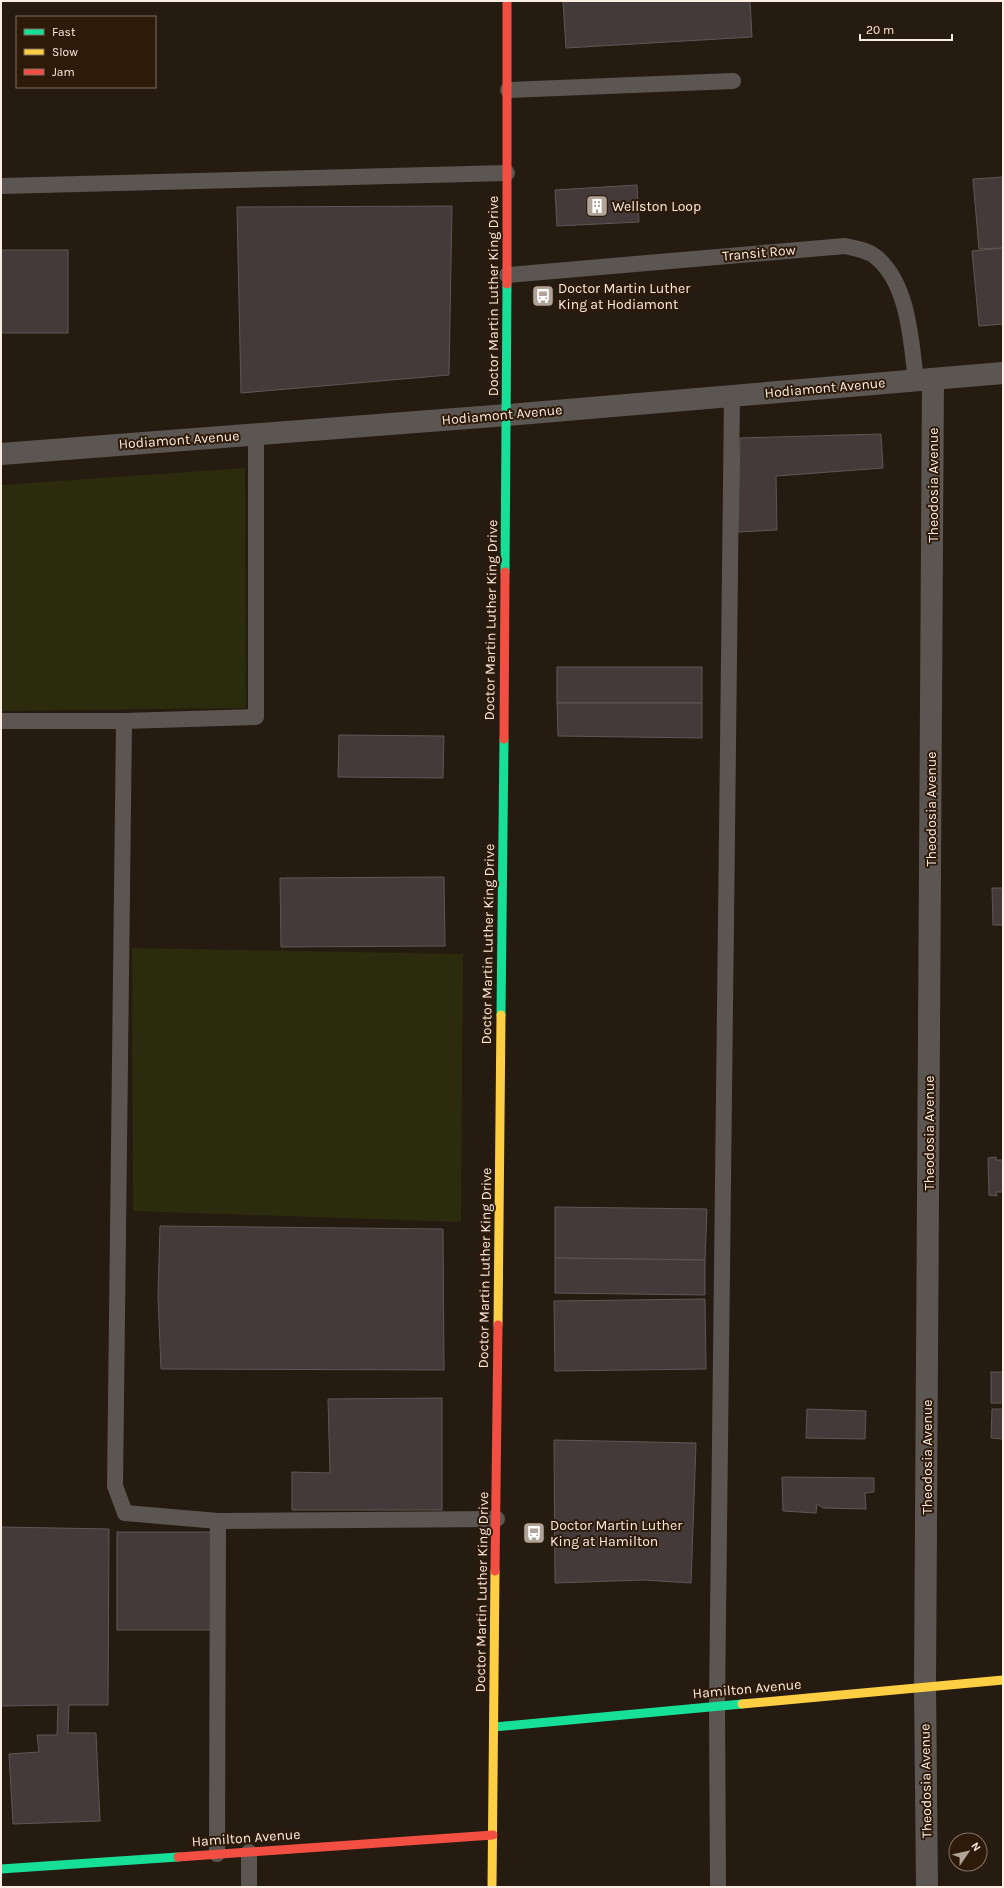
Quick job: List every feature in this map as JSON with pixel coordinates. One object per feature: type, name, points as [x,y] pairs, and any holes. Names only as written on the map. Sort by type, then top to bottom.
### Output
[{"type":"main road","name":"Doctor Martin Luther King Drive","points":[[492,1887],[507,415],[507,1]]},
{"type":"main road","name":"Hamilton Avenue","points":[[494,1727],[717,1705],[1003,1680]]},
{"type":"main road","name":"Hamilton Avenue","points":[[1,1869],[493,1835]]},
{"type":"street","name":"Hodiamont Avenue","points":[[1,454],[507,415],[1003,373]]},
{"type":"street","name":"Theodosia Avenue","points":[[925,379],[925,1686],[927,1887]]},
{"type":"lane","points":[[508,90],[733,81]]},
{"type":"lane","points":[[1,186],[507,173]]},
{"type":"lane","name":"Transit Row","points":[[507,275],[845,246],[861,250],[876,257],[892,275],[906,311],[925,379]]},
{"type":"lane","points":[[718,1887],[717,1705],[732,396]]},
{"type":"lane","points":[[1,721],[124,721],[256,717],[256,435]]},
{"type":"lane","points":[[124,721],[114,1486],[125,1513],[218,1521],[496,1519]]},
{"type":"lane","points":[[217,1854],[218,1521]]},
{"type":"lane","points":[[249,1852],[249,1887]]},
{"type":"shaded area","points":[[245,468],[246,708],[1,711],[1,485]]},
{"type":"shaded area","points":[[132,948],[463,954],[461,1222],[133,1211]]},
{"type":"building","points":[[563,1],[750,1],[752,37],[566,48]]},
{"type":"building","points":[[1003,177],[1003,248],[979,249],[973,179]]},
{"type":"building","name":"Wellston Loop","points":[[637,185],[639,222],[557,226],[555,190]]},
{"type":"building","points":[[452,206],[449,375],[241,393],[237,207]]},
{"type":"building","points":[[1003,248],[1003,324],[979,326],[972,251]]},
{"type":"building","points":[[1,250],[68,250],[68,333],[1,333]]},
{"type":"building","points":[[881,434],[883,468],[776,476],[777,530],[738,532],[740,438]]},
{"type":"building","points":[[557,667],[702,667],[702,703],[557,703]]},
{"type":"building","points":[[557,703],[702,703],[702,738],[558,736]]},
{"type":"building","points":[[339,735],[444,736],[443,778],[338,777]]},
{"type":"building","points":[[444,877],[445,946],[281,947],[280,878]]},
{"type":"building","points":[[992,888],[1003,888],[1003,925],[993,925]]},
{"type":"building","points":[[996,1157],[996,1160],[1003,1160],[1003,1192],[996,1192],[997,1196],[989,1195],[988,1158]]},
{"type":"building","points":[[555,1207],[707,1209],[705,1260],[555,1258]]},
{"type":"building","points":[[160,1226],[443,1229],[444,1370],[161,1369],[158,1296]]},
{"type":"building","points":[[555,1258],[705,1260],[705,1295],[555,1293]]},
{"type":"building","points":[[705,1299],[706,1369],[555,1371],[554,1301]]},
{"type":"building","points":[[991,1372],[1003,1372],[1003,1403],[991,1403]]},
{"type":"building","points":[[442,1398],[442,1510],[292,1510],[292,1472],[330,1473],[328,1399]]},
{"type":"building","points":[[807,1409],[866,1411],[865,1439],[806,1438]]},
{"type":"building","points":[[992,1409],[1003,1409],[1003,1439],[991,1438]]},
{"type":"building","points":[[554,1440],[696,1443],[691,1583],[644,1580],[555,1583]]},
{"type":"building","points":[[782,1477],[874,1478],[874,1492],[865,1493],[866,1509],[823,1508],[817,1504],[816,1513],[783,1511]]},
{"type":"building","points":[[1,1527],[109,1529],[108,1705],[69,1705],[68,1733],[96,1733],[100,1821],[13,1824],[9,1754],[39,1752],[37,1735],[57,1735],[58,1705],[1,1706]]},
{"type":"building","points":[[117,1532],[213,1532],[213,1630],[117,1630]]},
{"type":"traffic: fast","points":[[505,572],[507,284]]},
{"type":"traffic: fast","points":[[501,1015],[504,739]]},
{"type":"traffic: fast","points":[[494,1727],[742,1704]]},
{"type":"traffic: fast","points":[[1,1869],[178,1857]]},
{"type":"traffic: slow","points":[[498,1325],[501,1015]]},
{"type":"traffic: slow","points":[[492,1887],[495,1571]]},
{"type":"traffic: slow","points":[[742,1704],[1003,1680]]},
{"type":"traffic: jam","points":[[507,1],[507,284]]},
{"type":"traffic: jam","points":[[504,739],[505,572]]},
{"type":"traffic: jam","points":[[495,1571],[498,1325]]},
{"type":"traffic: jam","points":[[178,1857],[493,1835]]},
{"type":"place","name":"Wellston Loop","points":[[597,206]]},
{"type":"place","name":"Doctor Martin Luther King at Hodiamont","points":[[543,296]]},
{"type":"place","name":"Doctor Martin Luther King at Hamilton","points":[[534,1533]]}]
